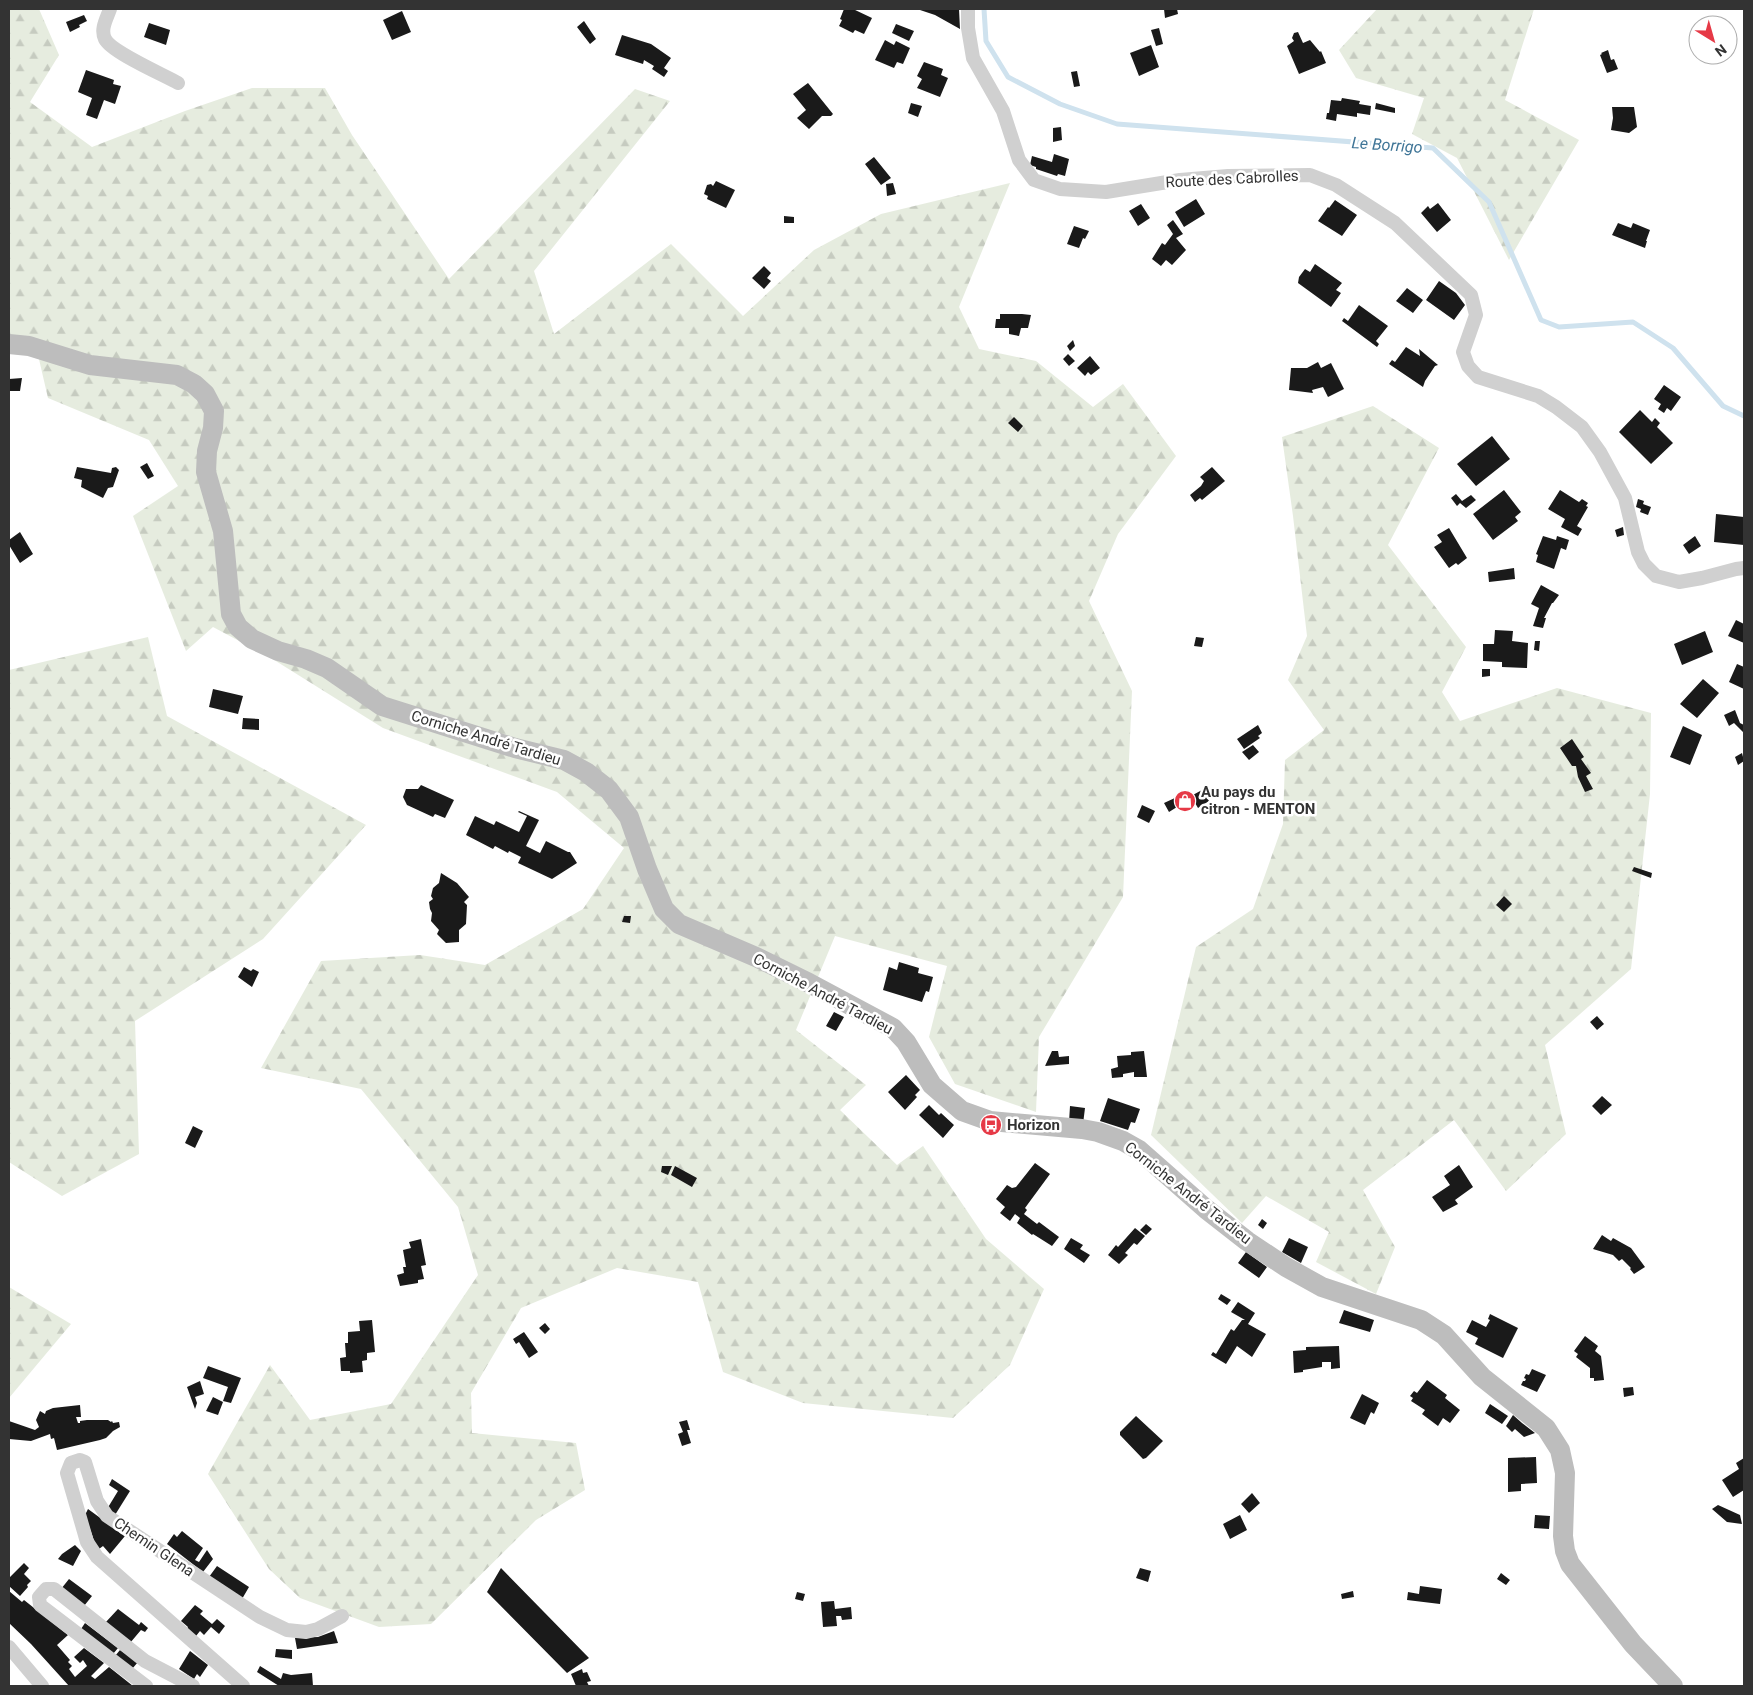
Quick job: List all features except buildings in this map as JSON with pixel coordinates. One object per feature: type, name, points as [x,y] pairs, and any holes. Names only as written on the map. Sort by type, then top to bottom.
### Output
[{"type":"street","points":[[110,9],[103,28],[105,39],[115,49],[178,83]]},
{"type":"street","name":"Route des Cabrolles","points":[[968,9],[968,28],[973,58],[1003,110],[1019,160],[1034,180],[1060,189],[1106,192],[1180,180],[1228,176],[1310,175],[1336,185],[1395,223],[1471,295],[1476,315],[1463,352],[1468,366],[1478,377],[1538,396],[1582,427],[1600,452],[1625,498],[1638,552],[1644,564],[1656,576],[1679,582],[1702,578],[1736,568],[1744,568]]},
{"type":"street","name":"Corniche André Tardieu","points":[[9,344],[29,346],[90,365],[177,375],[194,384],[205,394],[214,411],[213,428],[207,451],[206,472],[223,531],[231,614],[238,627],[252,639],[278,651],[306,659],[327,668],[382,706],[515,748],[564,760],[586,772],[609,790],[629,817],[647,869],[664,909],[679,924],[756,956],[893,1028],[906,1042],[932,1085],[962,1110],[990,1121],[1082,1129],[1098,1132],[1123,1141],[1139,1150],[1220,1219],[1286,1267],[1322,1287],[1420,1320],[1444,1335],[1482,1377],[1546,1428],[1560,1450],[1565,1473],[1563,1536],[1565,1551],[1570,1564],[1633,1644],[1673,1686]]},
{"type":"street","name":"Chemin Glena","points":[[243,1686],[97,1557],[87,1542],[67,1473],[71,1463],[80,1460],[86,1462],[97,1501],[107,1516],[260,1617],[287,1630],[306,1632],[318,1629],[342,1616]]},
{"type":"street","points":[[146,1686],[40,1605],[39,1597],[46,1590],[54,1590],[145,1661],[193,1686]]},
{"type":"street","points":[[9,1647],[42,1686]]},
{"type":"green space","points":[[9,9],[39,9],[59,55],[30,102],[92,147],[185,111],[252,88],[325,88],[352,135],[449,279],[635,89],[670,101],[534,271],[554,334],[671,244],[743,316],[814,250],[881,214],[1010,183],[959,307],[979,349],[1036,361],[1093,407],[1123,384],[1176,456],[1118,534],[1089,601],[1132,691],[1123,897],[1039,1037],[1036,1112],[955,1084],[929,1037],[947,966],[835,936],[796,1030],[866,1085],[840,1110],[897,1165],[923,1146],[986,1239],[1044,1289],[1010,1365],[953,1418],[803,1403],[723,1372],[698,1282],[617,1268],[521,1308],[471,1393],[472,1433],[576,1443],[585,1490],[536,1520],[431,1624],[379,1627],[300,1598],[269,1569],[208,1474],[270,1365],[310,1420],[391,1404],[478,1275],[458,1207],[361,1089],[261,1068],[321,961],[420,955],[485,965],[583,909],[624,848],[557,792],[383,728],[271,658],[213,627],[186,651],[133,516],[178,486],[149,440],[48,398],[35,342],[9,336]]},
{"type":"green space","points":[[1377,9],[1534,9],[1505,100],[1579,140],[1509,260],[1457,158],[1412,134],[1424,98],[1356,78],[1339,50]]},
{"type":"green space","points":[[1373,406],[1439,448],[1388,545],[1466,647],[1442,692],[1460,721],[1557,688],[1651,713],[1650,794],[1631,969],[1545,1045],[1566,1134],[1506,1191],[1454,1120],[1363,1190],[1395,1247],[1376,1294],[1316,1262],[1329,1232],[1266,1196],[1242,1223],[1151,1135],[1196,947],[1253,909],[1283,824],[1285,760],[1324,730],[1288,680],[1307,636],[1282,437]]},
{"type":"green space","points":[[148,637],[167,716],[366,825],[263,939],[135,1021],[139,1154],[62,1196],[9,1162],[9,670]]},
{"type":"green space","points":[[9,1287],[71,1324],[9,1398]]},
{"type":"waterway","name":"Le Borrigo","points":[[984,9],[986,41],[1008,77],[1060,104],[1117,124],[1433,148],[1489,202],[1541,320],[1559,327],[1633,322],[1673,348],[1723,406],[1744,416]]},
{"type":"place","name":"Au pays du citron - MENTON","points":[[1185,801]]},
{"type":"place","name":"Horizon","points":[[991,1125]]}]
